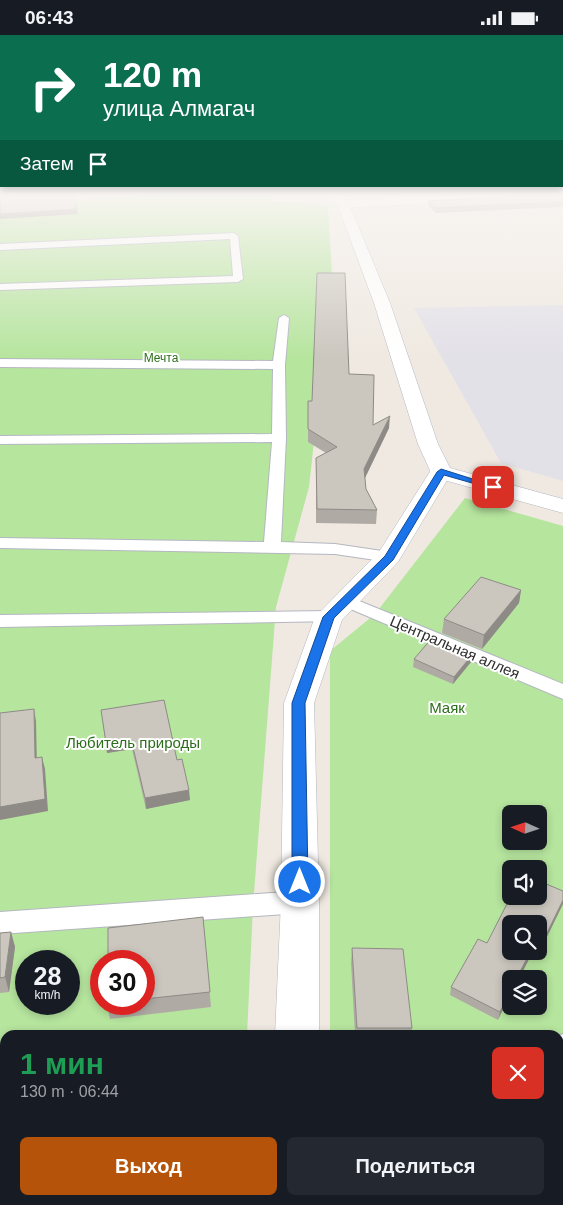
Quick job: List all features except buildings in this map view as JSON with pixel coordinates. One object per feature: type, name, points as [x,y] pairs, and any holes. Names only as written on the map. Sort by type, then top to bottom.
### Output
[{"type":"street","points":[[358,249],[382,303],[428,444],[441,472],[563,506]]},
{"type":"street","points":[[297,1030],[300,902],[298,703],[338,609],[389,557],[441,472]]},
{"type":"lane","points":[[0,287],[238,279],[235,249]]},
{"type":"lane","points":[[272,547],[279,439],[279,365],[284,318]]},
{"type":"lane","points":[[0,363],[279,365]]},
{"type":"lane","points":[[0,440],[279,439]]},
{"type":"lane","points":[[0,543],[336,549],[389,557]]},
{"type":"lane","points":[[0,621],[338,609]]},
{"type":"lane","name":"Центральная аллея","points":[[338,609],[563,692]]},
{"type":"lane","points":[[0,923],[300,902]]},
{"type":"shaded area","points":[[563,305],[563,481],[501,463],[414,308]]},
{"type":"green space","points":[[0,249],[330,249],[332,276],[309,487],[276,607],[253,906],[247,1030],[0,1030]]},
{"type":"green space","name":"Маяк","points":[[465,498],[563,526],[563,1030],[330,1030],[330,651],[375,614]]},
{"type":"route","points":[[300,882],[298,703],[329,617],[389,557],[441,472],[493,487]]},
{"type":"park label","name":"Мечта","points":[[161,358]]},
{"type":"park label","name":"Любитель природы","points":[[133,742]]}]
